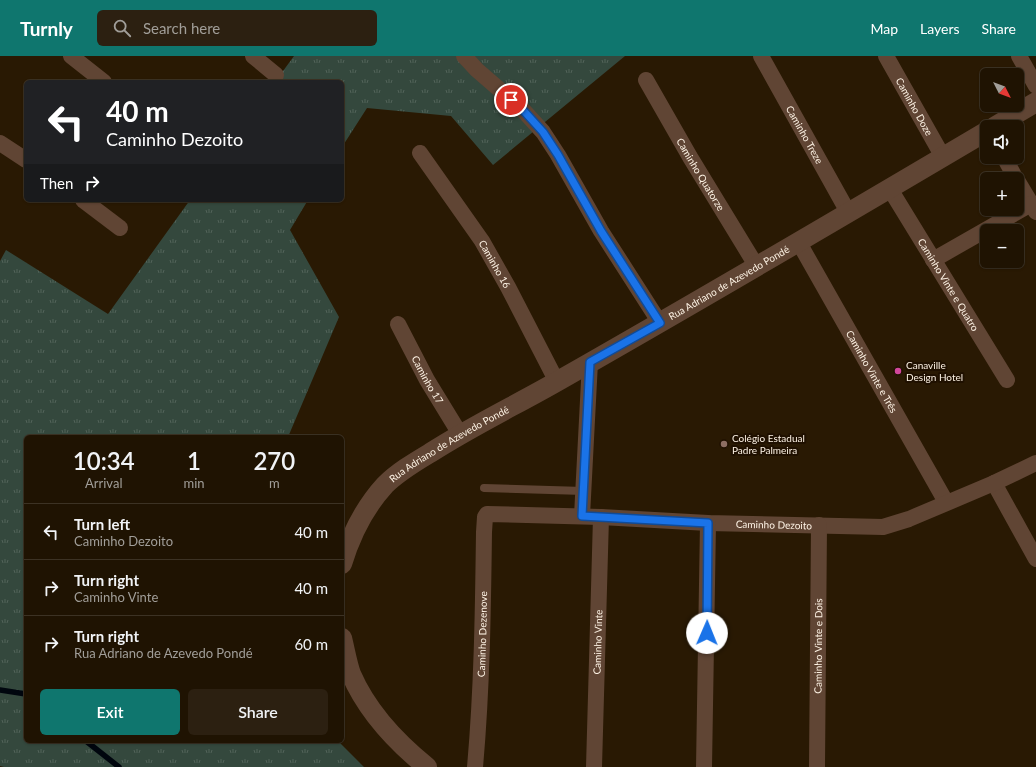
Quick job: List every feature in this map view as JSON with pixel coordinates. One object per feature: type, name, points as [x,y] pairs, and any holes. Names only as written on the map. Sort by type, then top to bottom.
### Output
[{"type":"street","points":[[71,56],[101,80]]},
{"type":"street","points":[[253,56],[276,75]]},
{"type":"street","points":[[464,56],[477,70],[523,110],[543,132],[558,155],[601,231],[660,323]]},
{"type":"street","name":"Caminho Treze","points":[[761,56],[848,212]]},
{"type":"street","name":"Caminho Doze","points":[[886,56],[943,157]]},
{"type":"street","points":[[1019,56],[1036,86]]},
{"type":"street","name":"Caminho Quatorze","points":[[646,80],[690,157],[757,267]]},
{"type":"street","points":[[1006,120],[1036,102]]},
{"type":"street","name":"Rua Adriano de Azevedo Pondé","points":[[344,558],[349,542],[362,514],[386,484],[410,465],[460,434],[557,382],[757,267],[798,241],[890,189],[980,135]]},
{"type":"street","points":[[0,142],[24,159]]},
{"type":"street","name":"Caminho 16","points":[[420,153],[482,241],[508,287],[557,382]]},
{"type":"street","name":"Caminho Vinte e Quatro","points":[[890,189],[1007,380]]},
{"type":"street","points":[[933,260],[1034,208],[1024,192]]},
{"type":"street","points":[[86,202],[120,228]]},
{"type":"street","name":"Caminho Vinte e Três","points":[[798,241],[946,502]]},
{"type":"street","name":"Caminho 17","points":[[398,324],[427,380],[460,434]]},
{"type":"street","points":[[582,516],[590,362]]},
{"type":"street","name":"Caminho Dezoito","points":[[498,514],[582,516],[708,523],[883,527],[908,519],[994,483],[1036,462]]},
{"type":"street","points":[[994,483],[1036,559]]},
{"type":"street","name":"Caminho Dezenove","points":[[475,767],[479,729],[482,662],[485,517],[487,514],[498,514]]},
{"type":"street","name":"Caminho Vinte","points":[[594,767],[601,517]]},
{"type":"street","points":[[704,767],[708,523]]},
{"type":"street","name":"Caminho Vinte e Dois","points":[[817,767],[819,525]]},
{"type":"street","points":[[344,646],[351,673],[376,717],[416,758],[427,767]]},
{"type":"lane","points":[[484,488],[584,492]]},
{"type":"green space","points":[[294,56],[625,56],[493,165],[451,116],[367,108],[344,144],[344,80],[276,80]]},
{"type":"green space","points":[[189,202],[307,202],[290,230],[339,317],[289,435],[24,435],[24,743],[340,743],[364,767],[0,766],[0,261],[6,250],[108,314]]},
{"type":"waterway","points":[[0,690],[24,694]]},
{"type":"waterway","points":[[89,743],[119,767]]},
{"type":"place","name":"Canaville Design Hotel","points":[[898,371]]},
{"type":"place","name":"Colégio Estadual Padre Palmeira","points":[[724,444]]},
{"type":"route","points":[[511,100],[523,110],[543,132],[558,155],[601,231],[660,323],[590,362],[582,516],[708,523],[707,633]]}]
